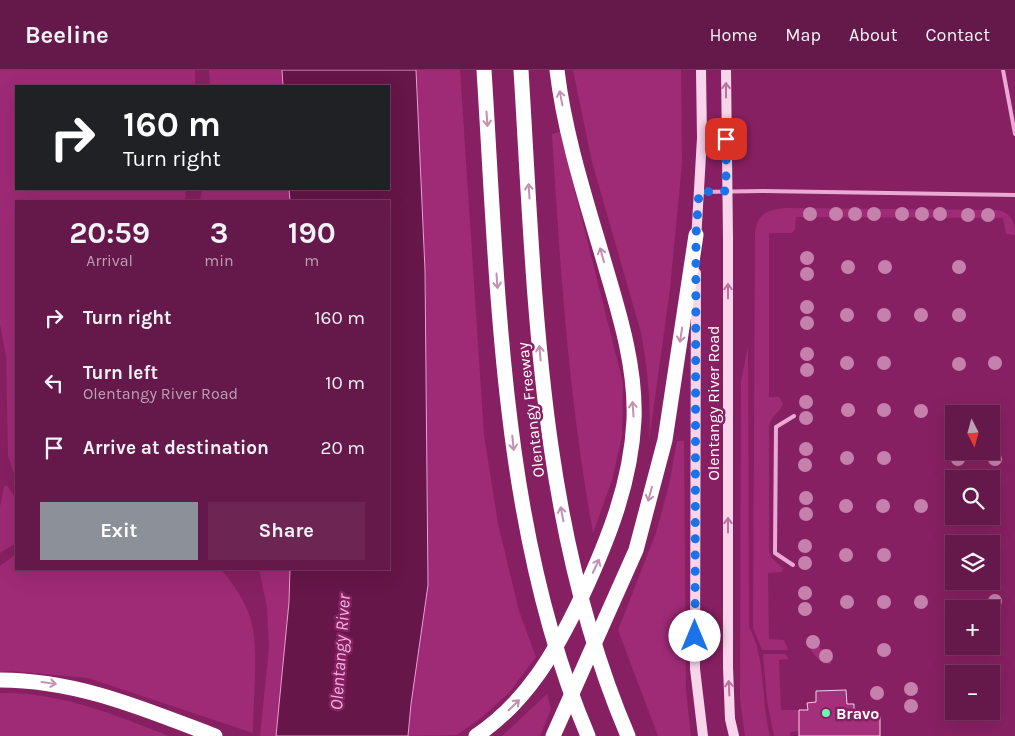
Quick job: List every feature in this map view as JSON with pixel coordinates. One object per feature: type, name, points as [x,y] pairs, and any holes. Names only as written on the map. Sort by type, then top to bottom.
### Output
[{"type":"highway","name":"Olentangy Freeway","points":[[484,70],[499,303],[516,470],[547,614],[573,702],[588,736]]},
{"type":"highway","name":"Olentangy Freeway","points":[[521,70],[542,383],[553,464],[572,561],[587,623],[608,689],[628,736]]},
{"type":"highway","points":[[476,736],[499,719],[519,700],[559,641],[603,550],[617,512],[628,466],[634,419],[630,366],[616,302],[588,208],[560,97],[557,70]]},
{"type":"highway","points":[[553,736],[636,550],[665,440],[696,235]]},
{"type":"highway","points":[[0,680],[44,682],[96,693],[212,735]]},
{"type":"main road","name":"Olentangy River Road","points":[[701,70],[702,138],[696,235],[695,660],[703,736]]},
{"type":"main road","name":"Olentangy River Road","points":[[726,70],[728,666],[730,720],[734,736]]},
{"type":"lane","points":[[1004,70],[1015,134]]},
{"type":"lane","points":[[699,192],[1015,195]]},
{"type":"lane","points":[[793,565],[775,553],[776,427],[794,416]]},
{"type":"shaded area","points":[[0,70],[195,70],[195,85],[15,85],[15,190],[186,190],[185,200],[15,200],[15,477],[8,456],[6,356],[0,324]]},
{"type":"shaded area","points":[[209,70],[282,70],[283,85],[210,85]]},
{"type":"shaded area","points":[[416,70],[460,70],[484,435],[498,524],[519,611],[536,657],[508,694],[481,718],[457,735],[408,736],[428,585],[425,270]]},
{"type":"shaded area","points":[[573,70],[681,70],[682,163],[670,289],[649,441],[648,387],[641,333],[592,162]]},
{"type":"shaded area","points":[[560,132],[623,383],[622,436],[612,480],[593,533],[578,434],[566,334],[552,134]]},
{"type":"shaded area","points":[[202,190],[289,190],[290,200],[200,200]]},
{"type":"shaded area","points":[[785,208],[997,210],[1006,213],[1011,218],[1015,235],[1006,234],[1003,218],[796,217],[795,229],[792,233],[769,233],[769,397],[779,397],[783,403],[770,422],[769,427],[769,551],[772,558],[783,568],[782,572],[768,573],[769,639],[784,640],[788,650],[762,650],[753,628],[755,233],[758,221],[764,214]]},
{"type":"shaded area","points":[[748,347],[749,627],[761,666],[770,736],[745,736],[740,699],[741,381]]},
{"type":"shaded area","points":[[677,441],[684,441],[686,690],[691,736],[658,736],[618,630],[656,533],[669,485]]},
{"type":"shaded area","points":[[7,485],[15,497],[15,544],[0,553],[0,507],[4,487]]},
{"type":"shaded area","points":[[15,555],[15,570],[222,570],[241,597],[253,629],[255,667],[253,733],[88,678],[11,671],[0,672],[0,566]]},
{"type":"shaded area","points":[[259,570],[290,570],[289,602],[276,736],[260,736],[269,648],[267,607]]},
{"type":"shaded area","points":[[810,635],[817,636],[820,649],[831,649],[831,664],[823,662],[812,652],[807,639]]},
{"type":"shaded area","points":[[763,654],[785,654],[789,659],[779,660],[781,710],[799,710],[799,731],[790,732],[790,736],[774,736],[767,701]]},
{"type":"shaded area","points":[[0,693],[21,693],[65,700],[128,720],[169,736],[0,736]]},
{"type":"shaded area","points":[[547,694],[551,709],[540,736],[502,736]]},
{"type":"water","name":"Olentangy River","points":[[282,70],[416,70],[425,270],[428,585],[408,736],[276,736],[289,602],[290,570],[390,570],[390,200],[290,200],[289,190],[390,190],[390,85],[283,85]]},
{"type":"building","name":"Bravo","points":[[846,690],[847,704],[854,704],[854,716],[880,716],[880,736],[799,736],[799,710],[808,710],[807,703],[816,702],[816,691]]},
{"type":"place","name":"Bravo","points":[[826,713]]},
{"type":"route","points":[[695,636],[696,235],[699,192],[726,191],[726,139]]}]
